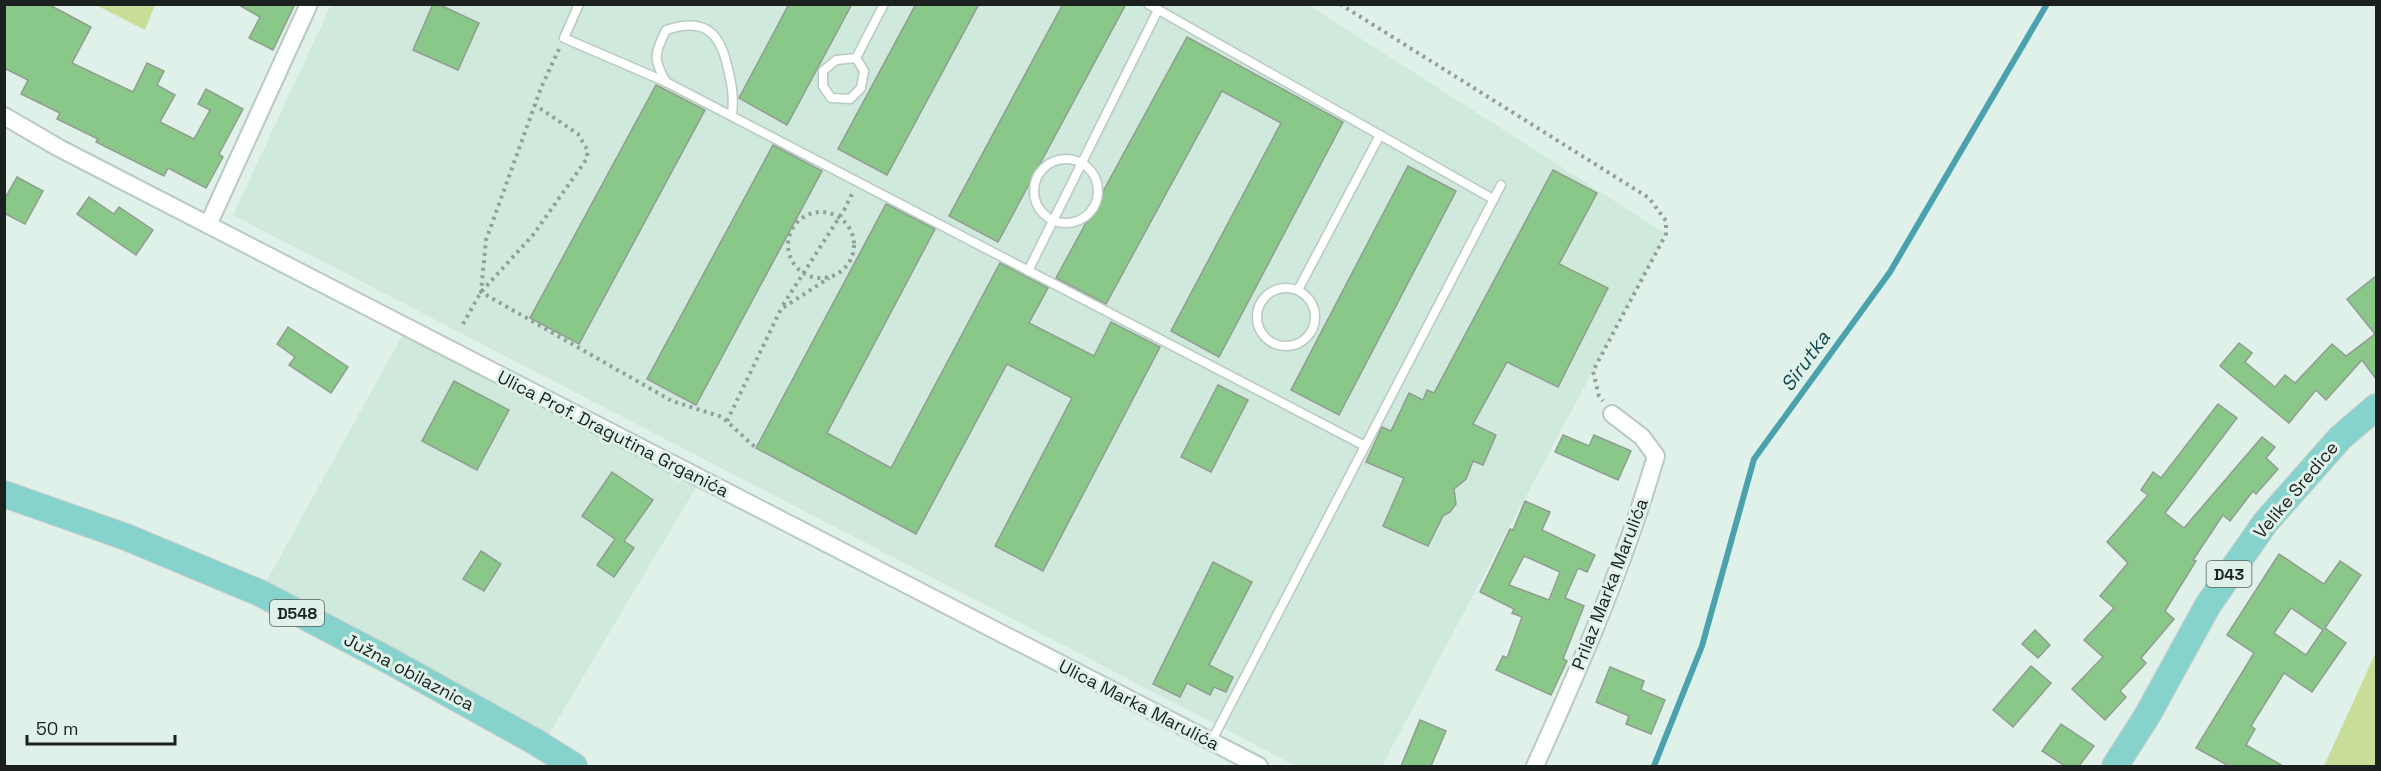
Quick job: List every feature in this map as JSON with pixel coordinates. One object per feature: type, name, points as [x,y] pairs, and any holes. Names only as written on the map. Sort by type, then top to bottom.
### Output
[{"type":"main road","name":"Velike Sredice","points":[[2115,766],[2147,716],[2208,605],[2265,523],[2340,438],[2376,407]]},
{"type":"main road","name":"Južna obilaznica","points":[[4,494],[126,537],[260,593],[410,672],[574,766]]},
{"type":"street","points":[[208,225],[309,4]]},
{"type":"street","name":"Ulica Prof. Dragutina Grganića","points":[[4,116],[59,148],[1019,643]]},
{"type":"street","name":"Prilaz Marka Marulića","points":[[1535,766],[1559,713],[1639,514],[1656,456],[1642,437],[1612,414]]},
{"type":"street","name":"Ulica Marka Marulića","points":[[1019,643],[1259,766]]},
{"type":"lane","points":[[579,4],[564,38],[666,82],[1365,446]]},
{"type":"lane","points":[[856,58],[884,4]]},
{"type":"lane","points":[[1148,4],[1493,199]]},
{"type":"lane","points":[[1029,271],[1158,10]]},
{"type":"lane","points":[[666,82],[657,65],[656,50],[666,30],[682,25],[705,27],[722,45],[734,93],[732,116]]},
{"type":"lane","points":[[856,58],[864,71],[861,88],[850,99],[831,98],[823,86],[823,71],[836,60],[856,58]]},
{"type":"lane","points":[[1298,290],[1380,135]]},
{"type":"lane","points":[[1062,159],[1082,163],[1091,169],[1099,189],[1098,200],[1093,210],[1085,218],[1075,222],[1053,221],[1044,215],[1034,197],[1037,177],[1052,162],[1062,159]]},
{"type":"lane","points":[[1211,742],[1501,185]]},
{"type":"lane","points":[[1289,288],[1298,290],[1307,295],[1312,303],[1316,313],[1315,322],[1305,339],[1287,346],[1277,345],[1262,333],[1257,316],[1259,306],[1271,292],[1289,288]]},
{"type":"path","points":[[1341,4],[1649,198],[1666,221],[1666,234],[1593,371],[1599,396],[1612,414]]},
{"type":"path","points":[[481,292],[486,240],[535,105],[564,38]]},
{"type":"path","points":[[463,324],[481,292],[533,235],[586,160],[588,151],[578,134],[535,105]]},
{"type":"path","points":[[727,421],[781,309],[858,182]]},
{"type":"path","points":[[781,309],[841,272],[853,254],[854,242],[845,222],[826,212],[815,212],[796,223],[788,243],[789,254],[793,263],[804,273],[820,278],[831,277]]},
{"type":"path","points":[[481,292],[672,401],[722,417],[756,448]]},
{"type":"shaded area","points":[[1307,4],[1666,234],[1382,766],[1296,766],[233,215],[331,5]]},
{"type":"shaded area","points":[[407,327],[701,479],[542,746],[260,593]]},
{"type":"green space","points":[[96,5],[155,5],[145,30]]},
{"type":"green space","points":[[2376,652],[2376,766],[2324,766]]},
{"type":"building","points":[[4,4],[48,4],[91,27],[72,63],[133,92],[147,63],[164,71],[157,85],[175,95],[160,122],[194,139],[210,110],[198,104],[206,89],[243,109],[219,154],[223,157],[206,188],[168,168],[164,176],[96,142],[98,139],[57,119],[60,113],[21,94],[28,80],[4,68]]},
{"type":"building","points":[[237,4],[295,4],[273,50],[249,38],[260,17]]},
{"type":"building","points":[[433,4],[438,4],[479,23],[458,70],[413,50]]},
{"type":"building","points":[[789,4],[852,4],[787,125],[739,98]]},
{"type":"building","points":[[916,4],[979,4],[887,175],[838,149]]},
{"type":"building","points":[[1063,4],[1126,4],[998,242],[949,216]]},
{"type":"building","points":[[1187,37],[1343,122],[1219,357],[1171,331],[1281,123],[1222,91],[1106,304],[1056,278]]},
{"type":"building","points":[[656,85],[705,110],[579,344],[530,318]]},
{"type":"building","points":[[773,145],[822,171],[696,405],[647,379]]},
{"type":"building","points":[[1408,166],[1456,191],[1339,415],[1291,390]]},
{"type":"building","points":[[1553,170],[1597,193],[1559,264],[1608,288],[1558,387],[1507,362],[1473,424],[1496,435],[1483,465],[1473,461],[1466,479],[1454,489],[1456,504],[1450,512],[1443,516],[1428,546],[1383,526],[1404,478],[1366,462],[1382,427],[1391,431],[1409,393],[1423,400],[1427,390],[1434,393]]},
{"type":"building","points":[[17,177],[43,191],[25,224],[4,213],[4,200]]},
{"type":"building","points":[[89,197],[114,214],[119,207],[153,230],[136,255],[77,214]]},
{"type":"building","points":[[886,204],[935,229],[827,433],[891,468],[1000,263],[1048,288],[1029,323],[1094,356],[1111,322],[1160,347],[1043,571],[995,546],[1072,398],[1007,364],[916,534],[756,448]]},
{"type":"building","points":[[2376,276],[2376,379],[2362,360],[2326,400],[2316,390],[2289,423],[2220,366],[2239,343],[2252,353],[2245,362],[2275,387],[2285,375],[2295,383],[2332,344],[2346,356],[2375,334],[2347,299]]},
{"type":"building","points":[[288,327],[348,367],[331,393],[289,365],[295,357],[277,344]]},
{"type":"building","points":[[454,381],[509,410],[477,470],[422,441]]},
{"type":"building","points":[[1218,385],[1248,400],[1211,472],[1181,457]]},
{"type":"building","points":[[2218,404],[2237,418],[2165,513],[2184,528],[2262,437],[2275,447],[2266,458],[2278,469],[2256,494],[2253,491],[2230,521],[2223,515],[2193,560],[2196,561],[2165,611],[2174,619],[2141,658],[2146,663],[2120,691],[2126,697],[2105,720],[2072,689],[2103,657],[2084,640],[2114,608],[2100,596],[2128,563],[2107,542],[2148,495],[2141,490],[2153,472],[2161,478]]},
{"type":"building","points":[[1563,435],[1589,446],[1594,435],[1631,451],[1618,480],[1555,452]]},
{"type":"building","points":[[612,472],[653,500],[624,541],[634,548],[614,577],[597,565],[615,539],[582,516]]},
{"type":"building","points":[[1525,501],[1550,512],[1542,530],[1595,555],[1587,572],[1578,568],[1565,598],[1584,606],[1563,659],[1567,661],[1551,695],[1496,670],[1503,656],[1507,658],[1522,617],[1512,613],[1514,609],[1480,592],[1510,529],[1513,530]],"holes":[[[1524,556],[1560,572],[1549,600],[1509,585]]]},
{"type":"building","points":[[481,551],[501,564],[484,591],[463,579]]},
{"type":"building","points":[[2279,554],[2324,584],[2340,561],[2361,575],[2325,628],[2346,643],[2312,692],[2284,673],[2251,726],[2255,729],[2246,745],[2283,766],[2229,766],[2196,748],[2254,653],[2227,635]],"holes":[[[2291,608],[2323,630],[2306,655],[2274,633]]]},
{"type":"building","points":[[1213,562],[1252,582],[1209,665],[1233,677],[1226,692],[1214,687],[1210,695],[1187,683],[1180,697],[1153,684]]},
{"type":"building","points":[[2035,630],[2050,645],[2038,658],[2022,644]]},
{"type":"building","points":[[2031,666],[2051,683],[2013,727],[1993,710]]},
{"type":"building","points":[[1610,667],[1644,681],[1641,690],[1665,700],[1651,734],[1626,724],[1629,716],[1596,702]]},
{"type":"building","points":[[1420,720],[1446,731],[1431,766],[1401,766]]},
{"type":"building","points":[[2061,724],[2094,746],[2079,766],[2065,766],[2042,751]]},
{"type":"waterway","name":"Sirutka","points":[[1654,766],[1702,646],[1754,459],[1890,272],[2047,4]]}]
